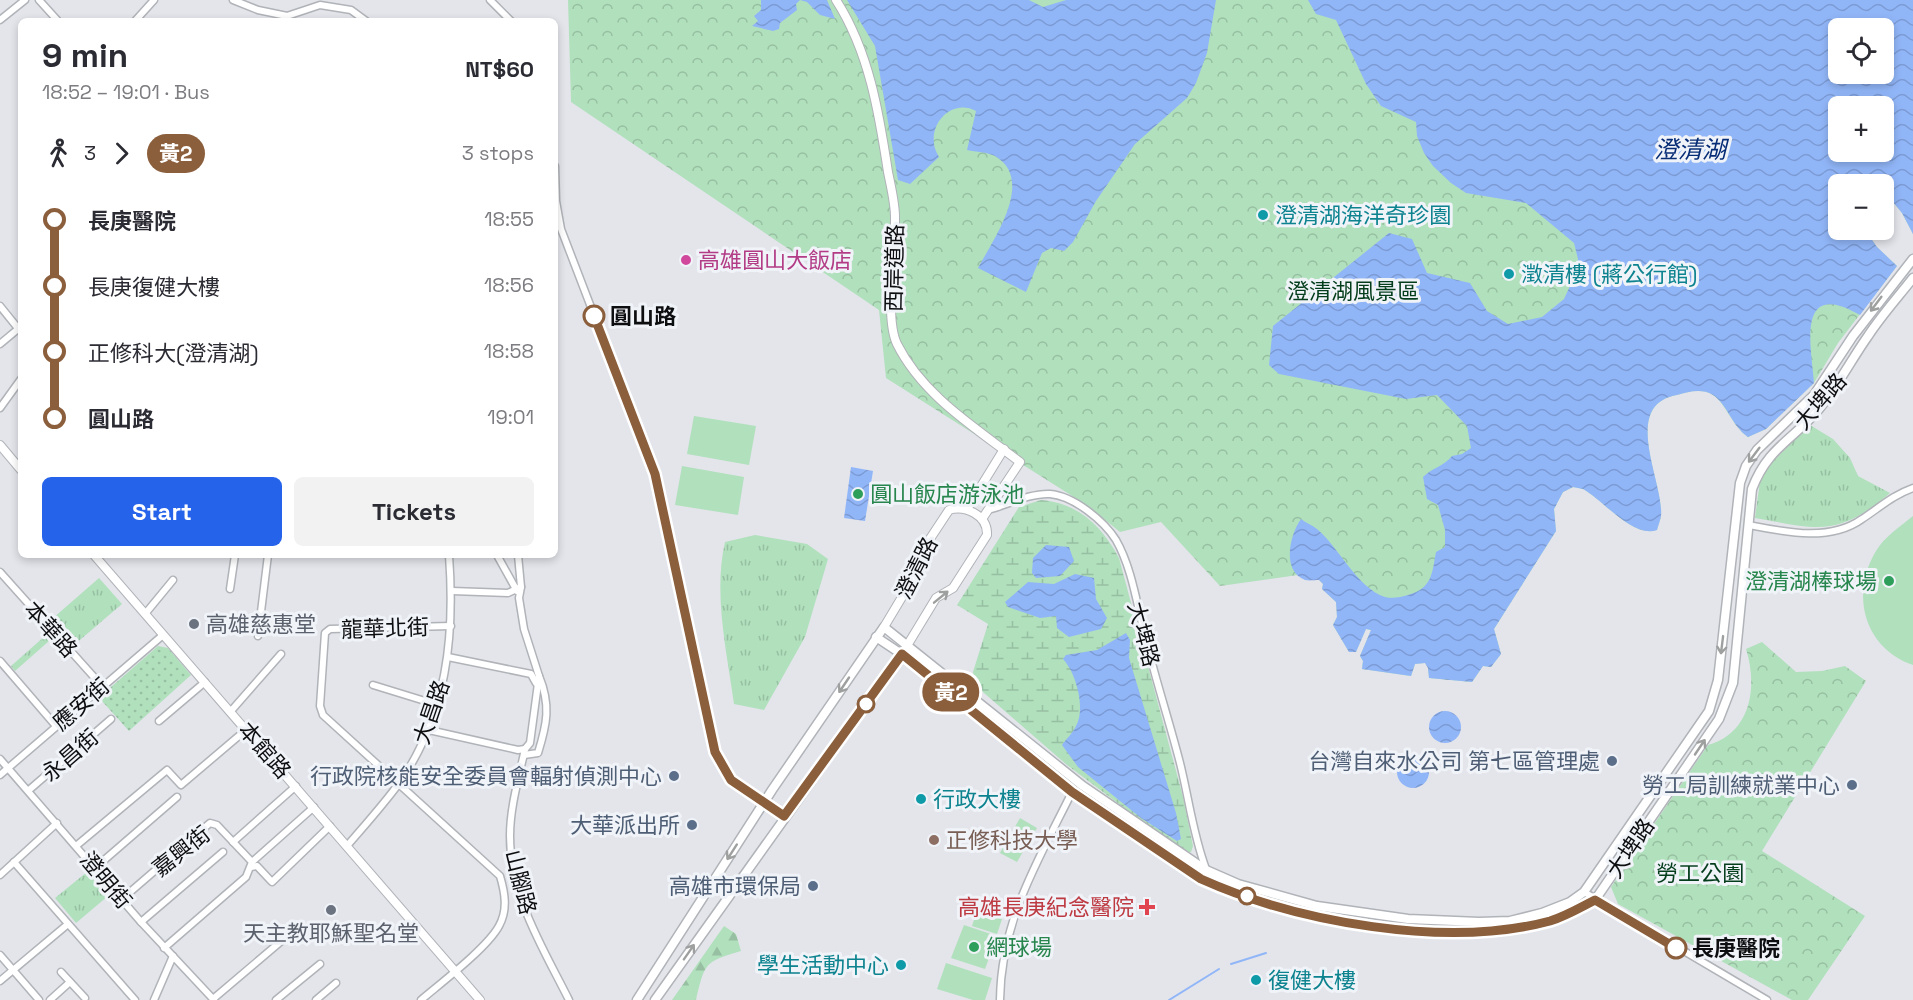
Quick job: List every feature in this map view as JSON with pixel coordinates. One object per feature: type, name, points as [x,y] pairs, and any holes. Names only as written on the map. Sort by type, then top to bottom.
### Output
[{"type":"main road","name":"大埤路","points":[[884,627],[1083,786],[1206,870],[1238,884],[1317,906],[1408,919],[1510,921],[1550,910],[1584,892],[1709,711],[1718,680],[1740,483],[1746,466],[1757,450],[1814,395],[1853,336],[1913,259]]},
{"type":"main road","name":"大埤路","points":[[876,637],[902,654],[1072,792],[1201,879],[1227,890],[1309,916],[1374,926],[1481,932],[1551,920],[1595,900],[1719,719],[1733,683],[1752,489],[1758,471],[1769,454],[1818,410],[1851,366],[1867,336],[1913,278]]},
{"type":"main road","name":"澄清路","points":[[637,1000],[764,803],[884,627]]},
{"type":"main road","name":"澄清路","points":[[655,1000],[784,816],[902,654]]},
{"type":"street","points":[[0,20],[25,0]]},
{"type":"street","points":[[39,0],[55,18]]},
{"type":"street","points":[[138,18],[154,0]]},
{"type":"street","points":[[233,0],[258,10],[287,16],[320,5],[351,10],[362,18]]},
{"type":"street","points":[[490,0],[509,18]]},
{"type":"street","name":"西岸道路","points":[[836,0],[852,24],[864,55],[875,100],[896,216],[892,286],[896,341],[912,370],[941,401],[1020,462],[988,510]]},
{"type":"street","points":[[558,212],[561,229],[655,474],[715,752],[731,780],[784,816]]},
{"type":"street","points":[[0,306],[18,328]]},
{"type":"street","points":[[0,344],[18,332]]},
{"type":"street","points":[[0,408],[18,383]]},
{"type":"street","points":[[0,446],[18,467]]},
{"type":"street","points":[[988,510],[982,519],[968,509],[1004,449]]},
{"type":"street","points":[[1749,525],[1780,531],[1815,533],[1842,530],[1861,520],[1883,502],[1913,488]]},
{"type":"street","name":"大埤路","points":[[988,510],[1032,496],[1050,494],[1087,511],[1104,525],[1115,539],[1124,556],[1180,764],[1197,847],[1206,870]]},
{"type":"street","name":"澄清路","points":[[884,627],[911,582],[914,563],[949,510],[968,509]]},
{"type":"street","name":"澄清路","points":[[902,654],[936,598],[953,588],[987,535],[988,529],[982,519]]},
{"type":"street","name":"本館路","points":[[97,558],[480,1000]]},
{"type":"street","points":[[230,589],[235,558]]},
{"type":"street","points":[[258,636],[268,558]]},
{"type":"street","name":"大昌路","points":[[347,846],[399,783],[429,730],[438,705],[452,626],[449,558]]},
{"type":"street","points":[[499,558],[519,589]]},
{"type":"street","name":"山腳路","points":[[518,558],[519,598],[524,629],[547,695],[546,729],[538,753],[524,752]]},
{"type":"street","name":"本華路","points":[[0,572],[102,686]]},
{"type":"street","points":[[146,614],[173,580]]},
{"type":"street","points":[[452,591],[519,589]]},
{"type":"street","name":"龍華北街","points":[[399,783],[323,715],[320,705],[325,633],[330,629],[452,626]]},
{"type":"street","name":"應安街","points":[[0,775],[163,634]]},
{"type":"street","points":[[231,711],[281,654]]},
{"type":"street","points":[[448,657],[531,674],[537,686]]},
{"type":"street","points":[[0,661],[56,726]]},
{"type":"street","name":"山腳路","points":[[539,676],[530,743],[524,752],[511,818],[512,861],[522,905],[569,1000]]},
{"type":"street","points":[[159,721],[205,682]]},
{"type":"street","points":[[373,685],[438,705]]},
{"type":"street","name":"永昌街","points":[[29,790],[111,719]]},
{"type":"street","points":[[76,846],[167,770],[181,785],[247,729]]},
{"type":"street","points":[[429,730],[524,752]]},
{"type":"street","name":"澄明街","points":[[0,759],[164,948],[213,999]]},
{"type":"street","points":[[399,783],[500,876],[505,894],[500,926],[456,972],[421,1000]]},
{"type":"street","points":[[233,842],[296,786]]},
{"type":"street","points":[[1000,1000],[1004,955],[1018,900],[1072,792]]},
{"type":"street","points":[[95,868],[177,797]]},
{"type":"street","points":[[164,948],[246,877],[251,864],[314,807]]},
{"type":"street","points":[[0,875],[57,823]]},
{"type":"street","name":"嘉興街","points":[[122,899],[210,823],[217,825],[251,864],[257,866],[272,882],[330,826]]},
{"type":"street","points":[[141,922],[223,852]]},
{"type":"street","points":[[14,862],[135,1000]]},
{"type":"street","points":[[1584,892],[1767,1000]]},
{"type":"street","points":[[0,981],[68,924]]},
{"type":"street","points":[[213,999],[292,932]]},
{"type":"street","points":[[0,955],[39,1000]]},
{"type":"street","points":[[154,1000],[172,956]]},
{"type":"street","points":[[276,1000],[320,964]]},
{"type":"street","points":[[61,972],[85,998]]},
{"type":"street","points":[[50,1000],[70,982]]},
{"type":"street","points":[[316,1000],[336,983]]},
{"type":"green space","name":"澄清湖風景區","points":[[568,0],[1913,0],[1913,234],[1894,203],[1894,174],[1828,174],[1828,240],[1872,240],[1897,266],[1838,343],[1814,383],[1766,429],[1748,437],[1718,399],[1708,393],[1690,392],[1660,402],[1651,413],[1648,429],[1649,447],[1660,502],[1661,516],[1657,530],[1648,531],[1629,524],[1583,489],[1573,487],[1563,492],[1554,509],[1556,531],[1494,629],[1501,654],[1491,667],[1483,666],[1472,682],[1429,678],[1425,663],[1415,664],[1411,676],[1362,669],[1363,661],[1360,656],[1371,630],[1366,629],[1356,652],[1349,652],[1333,625],[1337,617],[1336,602],[1322,589],[1323,584],[1319,580],[1306,580],[1298,575],[1220,586],[1161,522],[1120,532],[1088,506],[886,378],[879,310],[571,102]]},
{"type":"green space","points":[[694,416],[756,426],[749,465],[687,454]]},
{"type":"green space","points":[[1810,425],[1833,439],[1850,458],[1858,476],[1890,493],[1855,517],[1841,524],[1826,527],[1795,525],[1755,518],[1761,473]]},
{"type":"green space","points":[[682,466],[744,477],[738,515],[675,505]]},
{"type":"green space","points":[[1041,500],[1066,506],[1088,518],[1105,536],[1119,558],[1183,797],[1193,846],[1191,852],[1183,852],[1067,765],[976,686],[973,672],[988,624],[957,605],[1019,507]]},
{"type":"green space","name":"澄清湖棒球場","points":[[1913,516],[1913,665],[1896,657],[1883,646],[1873,633],[1866,618],[1863,601],[1868,568],[1876,551],[1888,536]]},
{"type":"green space","points":[[755,535],[807,544],[828,559],[805,637],[764,710],[734,704],[721,602],[720,582],[725,542]]},
{"type":"green space","points":[[99,578],[122,604],[74,645],[52,619]]},
{"type":"green space","points":[[45,636],[49,641],[15,671],[11,666]]},
{"type":"green space","name":"勞工公園","points":[[1762,642],[1796,672],[1822,671],[1845,666],[1866,681],[1762,851],[1865,916],[1808,1000],[1792,1000],[1618,904],[1611,887],[1708,745],[1734,730],[1742,719],[1751,693],[1750,664],[1746,649]]},
{"type":"green space","points":[[158,646],[168,648],[191,675],[129,731],[101,700],[103,694]]},
{"type":"green space","points":[[1020,818],[1037,828],[1017,862],[1000,853]]},
{"type":"green space","points":[[87,872],[108,896],[76,923],[55,898]]},
{"type":"green space","name":"網球場","points":[[977,911],[1002,919],[997,934],[972,926]]},
{"type":"green space","name":"網球場","points":[[964,925],[997,936],[985,969],[951,958]]},
{"type":"green space","points":[[724,926],[736,934],[741,951],[720,958],[708,966],[704,971],[696,1000],[672,1000]]},
{"type":"green space","points":[[946,963],[992,978],[985,1000],[973,1000],[937,989]]},
{"type":"water","points":[[761,0],[800,0],[796,4],[797,10],[780,23],[779,29],[773,31],[752,26],[758,21],[754,16],[761,10]]},
{"type":"water","points":[[800,0],[827,0],[835,19],[820,15],[807,2]]},
{"type":"water","points":[[847,0],[1029,0],[1043,7],[1066,0],[1216,0],[1207,53],[1196,83],[1187,98],[1135,144],[1096,201],[1073,242],[1064,251],[1051,248],[1042,253],[1026,292],[978,268],[1008,210],[1012,195],[1012,180],[1007,167],[995,156],[967,150],[976,111],[960,108],[946,114],[936,127],[934,135],[934,147],[939,157],[910,184],[898,180],[875,46]]},
{"type":"water","name":"澄清湖","points":[[1308,0],[1913,0],[1913,234],[1894,203],[1894,174],[1828,174],[1828,240],[1872,240],[1897,266],[1860,315],[1840,306],[1825,305],[1817,310],[1812,321],[1810,335],[1814,383],[1766,429],[1748,437],[1718,399],[1704,392],[1695,391],[1677,395],[1660,402],[1651,413],[1648,429],[1649,446],[1660,501],[1661,516],[1657,530],[1648,531],[1629,524],[1583,489],[1573,487],[1563,492],[1554,509],[1556,531],[1494,629],[1501,654],[1491,667],[1483,666],[1472,682],[1429,678],[1425,663],[1415,664],[1411,676],[1362,669],[1363,661],[1360,656],[1371,630],[1366,629],[1356,652],[1349,652],[1333,625],[1337,617],[1336,602],[1322,589],[1323,584],[1319,580],[1305,580],[1297,575],[1290,561],[1291,543],[1301,519],[1325,536],[1357,576],[1375,592],[1394,598],[1408,595],[1422,588],[1427,584],[1432,573],[1436,552],[1445,547],[1445,530],[1438,505],[1427,499],[1423,477],[1452,456],[1462,454],[1471,448],[1467,426],[1437,395],[1406,399],[1279,374],[1269,365],[1273,326],[1389,233],[1412,239],[1427,273],[1470,283],[1487,311],[1508,324],[1542,317],[1564,299],[1575,275],[1578,259],[1574,243],[1526,203],[1466,193],[1433,166],[1424,153],[1417,136],[1416,122],[1381,106],[1366,84],[1336,20],[1316,14]]},
{"type":"water","name":"圓山飯店游泳池","points":[[851,467],[873,471],[865,521],[844,518]]},
{"type":"water","points":[[1046,545],[1069,547],[1074,561],[1060,576],[1036,578],[1032,573],[1033,558]]},
{"type":"water","points":[[1075,574],[1094,578],[1096,599],[1107,618],[1101,629],[1069,637],[1057,628],[1056,616],[1040,618],[1008,607],[1005,602],[1028,582],[1054,584]]},
{"type":"water","points":[[1126,633],[1130,640],[1129,658],[1176,813],[1181,839],[1177,841],[1141,818],[1078,767],[1062,745],[1075,729],[1080,710],[1078,691],[1072,673],[1063,659],[1066,655],[1097,650]]},
{"type":"water","points":[[1445,711],[1456,716],[1461,727],[1456,738],[1445,743],[1434,738],[1429,727],[1434,716]]},
{"type":"water","points":[[1413,756],[1424,761],[1429,772],[1424,783],[1413,788],[1402,783],[1397,772],[1402,761]]},
{"type":"waterway","points":[[1231,964],[1266,953]]},
{"type":"waterway","points":[[1169,1000],[1219,969]]},
{"type":"bus line","name":"黃2","points":[[594,316],[655,474],[697,680],[715,752],[731,780],[784,816],[902,654],[1072,792],[1201,879],[1222,888],[1309,916],[1374,926],[1437,931],[1481,932],[1518,927],[1551,920],[1595,900],[1676,948]]},
{"type":"place","name":"澄清湖海洋奇珍園","points":[[1263,215]]},
{"type":"place","name":"高雄圓山大飯店","points":[[686,260]]},
{"type":"place","name":"澂清樓 (蔣公行館)","points":[[1509,274]]},
{"type":"place","name":"圓山路","points":[[594,316]]},
{"type":"place","name":"圓山飯店游泳池","points":[[858,494]]},
{"type":"place","name":"澄清湖棒球場","points":[[1889,581]]},
{"type":"place","name":"高雄慈惠堂","points":[[194,624]]},
{"type":"place","name":"台灣自來水公司 第七區管理處","points":[[1612,761]]},
{"type":"place","name":"行政院核能安全委員會輻射偵測中心","points":[[674,776]]},
{"type":"place","name":"勞工局訓練就業中心","points":[[1852,785]]},
{"type":"place","name":"行政大樓","points":[[921,799]]},
{"type":"place","name":"大華派出所","points":[[692,825]]},
{"type":"place","name":"正修科技大學","points":[[934,840]]},
{"type":"place","name":"高雄市環保局","points":[[813,886]]},
{"type":"place","name":"高雄長庚紀念醫院","points":[[1147,907]]},
{"type":"place","name":"天主教耶穌聖名堂","points":[[331,910]]},
{"type":"place","name":"網球場","points":[[974,947]]},
{"type":"place","name":"長庚醫院","points":[[1676,948]]},
{"type":"place","name":"學生活動中心","points":[[901,965]]},
{"type":"place","name":"復健大樓","points":[[1256,980]]}]
